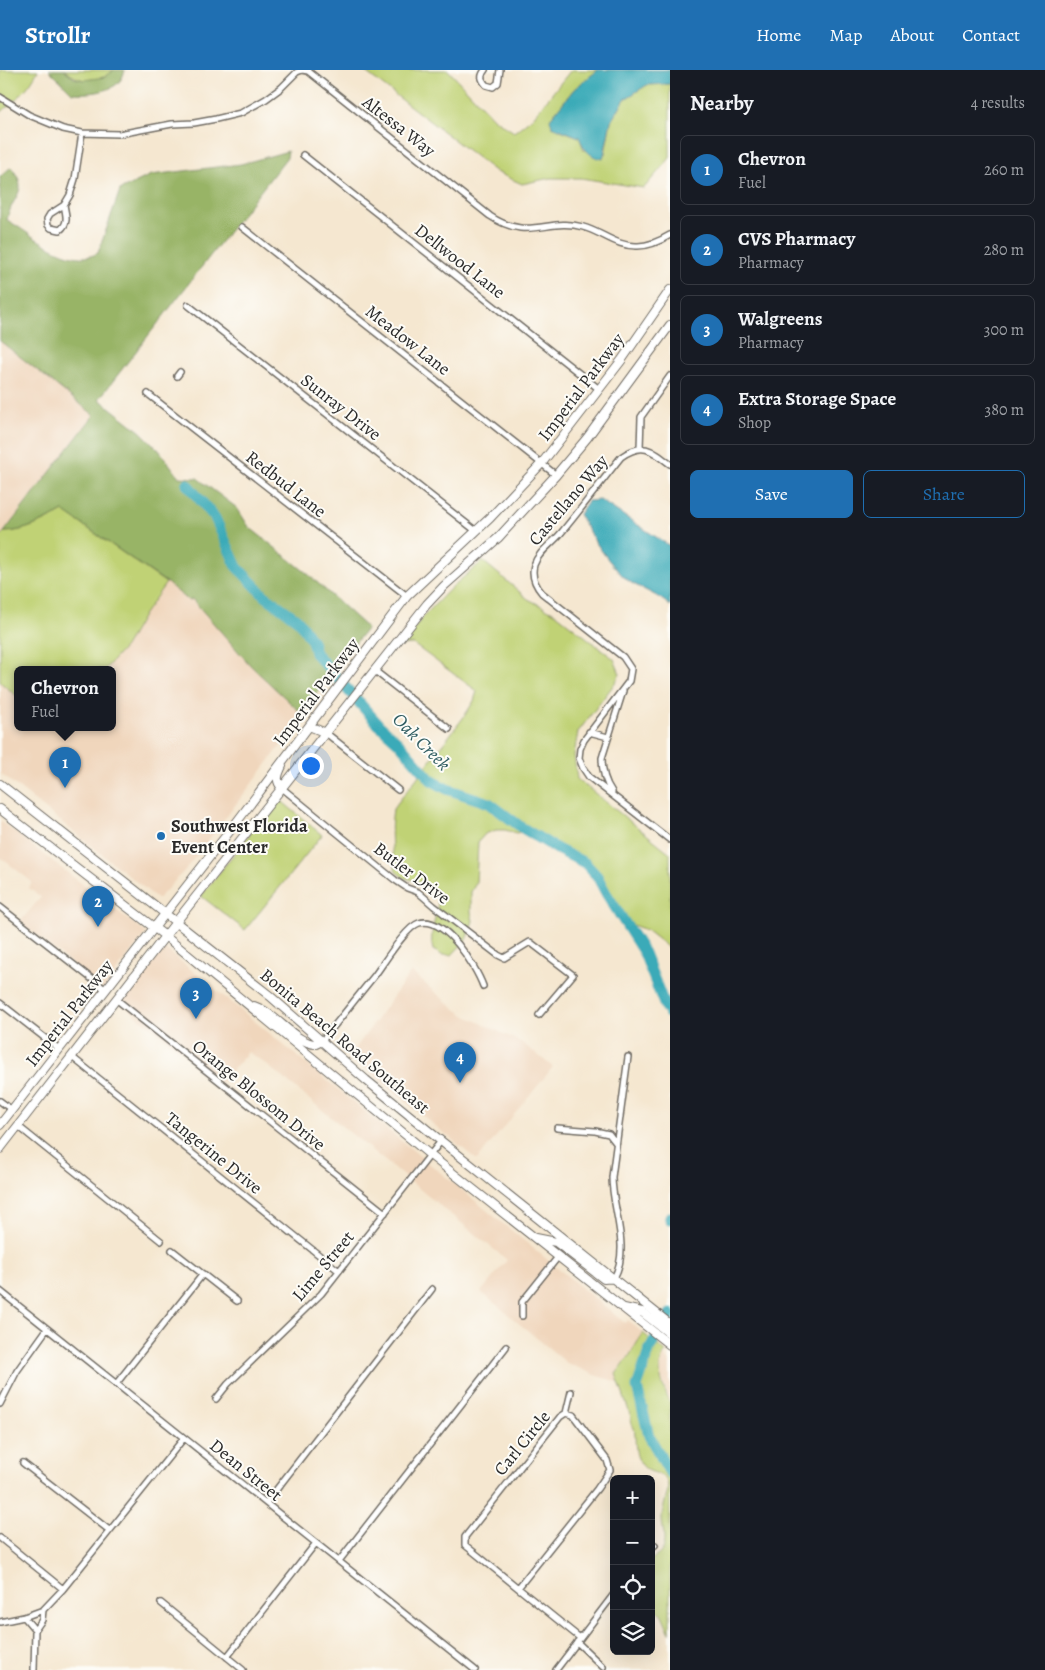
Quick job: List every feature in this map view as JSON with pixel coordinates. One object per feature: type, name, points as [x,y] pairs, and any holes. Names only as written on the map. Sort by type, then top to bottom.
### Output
[{"type":"main road","name":"Imperial Parkway","points":[[0,1125],[165,914],[407,596],[476,531],[542,463],[638,338],[670,290]]},
{"type":"main road","name":"Imperial Parkway","points":[[0,1149],[427,604],[444,586],[498,538],[556,475],[587,438],[670,325]]},
{"type":"main road","points":[[309,726],[326,733]]},
{"type":"main road","points":[[282,788],[277,778],[285,758]]},
{"type":"main road","name":"Bonita Beach Road Southeast","points":[[0,784],[270,996],[441,1142],[614,1278],[656,1317],[670,1324]]},
{"type":"main road","name":"Bonita Beach Road Southeast","points":[[0,809],[165,936],[430,1155],[669,1345]]},
{"type":"main road","points":[[249,1004],[264,1009],[304,1041],[316,1044],[322,1041]]},
{"type":"main road","points":[[534,1238],[556,1242],[604,1279],[614,1278]]},
{"type":"main road","points":[[622,1307],[656,1317],[670,1334]]},
{"type":"street","name":"Altessa Way","points":[[0,97],[48,124],[82,133],[119,134],[172,124],[194,123],[241,112],[266,99],[281,88],[297,72],[302,70],[308,71],[490,216],[507,226],[526,230],[562,225],[582,226],[621,244],[634,246],[656,243],[670,235]]},
{"type":"street","points":[[485,70],[481,78],[486,85],[493,87],[498,83],[500,70]]},
{"type":"street","points":[[64,205],[67,218],[65,226],[60,230],[51,228],[48,225],[47,219],[50,214],[64,205],[75,179],[82,133]]},
{"type":"street","name":"Dellwood Lane","points":[[303,155],[599,389]]},
{"type":"street","name":"Meadow Lane","points":[[242,227],[556,475]]},
{"type":"street","name":"Sunray Drive","points":[[188,305],[476,531]]},
{"type":"street","points":[[670,376],[641,418],[640,448],[649,449],[670,464]]},
{"type":"street","name":"Redbud Lane","points":[[148,394],[407,596]]},
{"type":"street","name":"Castellano Way","points":[[640,448],[621,457],[563,531],[538,557],[534,564],[533,572],[536,585],[542,593],[627,661],[631,673],[631,678],[624,688],[589,732],[580,750],[580,764],[589,777],[670,840]]},
{"type":"street","points":[[375,671],[448,730]]},
{"type":"street","name":"Castellano Way","points":[[618,798],[608,784],[602,768],[603,754],[624,688]]},
{"type":"street","points":[[589,732],[608,737]]},
{"type":"street","points":[[326,733],[398,790]]},
{"type":"street","name":"Butler Drive","points":[[282,788],[395,880],[406,888],[418,892],[498,955],[504,958],[530,942],[573,975],[540,1015]]},
{"type":"street","points":[[0,907],[106,990]]},
{"type":"street","points":[[322,1041],[404,936],[416,924],[421,922],[438,927],[456,942],[466,953],[478,974],[482,986]]},
{"type":"street","name":"Orange Blossom Drive","points":[[116,999],[385,1213]]},
{"type":"street","points":[[0,1003],[59,1049]]},
{"type":"street","name":"Tangerine Drive","points":[[72,1057],[339,1271]]},
{"type":"street","points":[[614,1278],[622,1257],[612,1191],[616,1143],[628,1057]]},
{"type":"street","points":[[0,1101],[12,1110]]},
{"type":"street","points":[[18,1126],[161,1241]]},
{"type":"street","points":[[557,1128],[609,1134],[616,1143]]},
{"type":"street","name":"Lime Street","points":[[216,1399],[228,1384],[315,1302],[441,1142]]},
{"type":"street","points":[[172,1250],[237,1301]]},
{"type":"street","points":[[522,1316],[522,1302],[558,1257]]},
{"type":"street","points":[[116,1384],[203,1274]]},
{"type":"street","points":[[266,1503],[432,1289]]},
{"type":"street","name":"Dean Street","points":[[0,1292],[475,1670]]},
{"type":"street","points":[[0,1404],[17,1371],[47,1329]]},
{"type":"street","points":[[339,1561],[506,1347]]},
{"type":"street","points":[[566,1413],[571,1392]]},
{"type":"street","name":"Carl Circle","points":[[518,1588],[610,1470],[606,1460],[573,1415],[566,1413],[560,1417],[465,1538],[465,1545],[579,1640],[603,1667]]},
{"type":"street","points":[[0,1622],[24,1617],[43,1610],[63,1589],[184,1438]]},
{"type":"street","points":[[23,1464],[109,1530]]},
{"type":"street","points":[[0,1538],[63,1589]]},
{"type":"street","points":[[227,1657],[316,1543]]},
{"type":"street","points":[[556,1670],[610,1599]]},
{"type":"street","points":[[161,1603],[243,1670]]},
{"type":"street","points":[[34,1670],[35,1630],[42,1620],[43,1610]]},
{"type":"street","points":[[24,1617],[35,1630]]},
{"type":"shaded area","points":[[0,341],[94,415],[0,536]]},
{"type":"shaded area","points":[[167,582],[192,599],[251,666],[304,716],[185,870],[158,899],[0,773],[0,682],[14,694],[14,731],[116,731],[116,666],[108,666],[125,647],[144,614]]},
{"type":"shaded area","points":[[0,821],[146,933],[103,989],[20,922],[41,897],[29,888],[32,882],[0,857]]},
{"type":"shaded area","points":[[162,946],[625,1323],[628,1320],[643,1333],[616,1374],[619,1382],[597,1376],[567,1363],[481,1292],[507,1260],[263,1062],[248,1052],[221,1083],[118,1001]]},
{"type":"shaded area","points":[[411,972],[455,1009],[521,1042],[553,1067],[477,1160],[350,1056]]},
{"type":"shaded area","points":[[663,1356],[670,1361],[670,1404],[659,1370]]},
{"type":"green space","points":[[0,70],[38,70],[35,77],[17,99],[0,113]]},
{"type":"green space","points":[[49,70],[64,70],[74,78],[84,80],[105,77],[114,70],[125,70],[120,81],[110,88],[91,93],[72,93]]},
{"type":"green space","points":[[64,70],[114,70],[96,80],[83,80]]},
{"type":"green space","points":[[363,70],[448,70],[494,119],[514,132],[533,117],[571,70],[598,70],[574,89],[550,119],[560,130],[579,137],[584,150],[605,154],[611,121],[625,99],[647,85],[670,84],[670,158],[644,188],[581,178],[550,178],[522,184],[496,172]]},
{"type":"green space","points":[[288,151],[287,157],[99,399],[141,432],[159,450],[179,477],[197,478],[237,508],[249,527],[308,574],[367,628],[301,713],[251,666],[192,599],[189,601],[167,583],[63,511],[27,528],[4,532],[94,415],[0,341],[0,177],[11,167],[20,182],[20,188],[9,211],[7,220],[51,248],[75,257],[87,257],[98,253],[120,190],[151,175],[241,164]]},
{"type":"green space","points":[[63,511],[166,583],[144,614],[125,647],[108,666],[14,666],[14,694],[0,682],[0,536],[4,532],[19,530]]},
{"type":"green space","points":[[483,561],[528,599],[555,613],[614,659],[620,674],[578,732],[574,755],[577,779],[670,853],[670,949],[646,930],[627,923],[619,916],[592,874],[572,858],[536,834],[525,831],[516,833],[496,830],[485,834],[478,842],[476,883],[471,892],[473,921],[466,940],[452,955],[442,955],[433,950],[432,931],[438,898],[425,883],[404,878],[396,872],[392,840],[393,809],[463,718],[474,701],[477,691],[413,644],[402,645],[423,617],[453,586]]},
{"type":"green space","points":[[278,798],[322,835],[245,930],[201,896]]},
{"type":"green space","points":[[643,1333],[666,1352],[660,1364],[660,1371],[670,1404],[670,1633],[662,1615],[655,1607],[655,1557],[660,1553],[663,1545],[662,1515],[668,1485],[663,1476],[645,1468],[638,1459],[634,1428],[616,1374]]},
{"type":"water","points":[[598,70],[670,70],[670,84],[647,85],[625,99],[611,121],[603,159],[588,152],[579,137],[552,126],[550,119],[574,89]]},
{"type":"water","points":[[600,500],[670,546],[670,606],[623,576],[595,541],[579,514],[588,501]]},
{"type":"waterway","name":"Oak Creek","points":[[187,484],[215,518],[237,567],[265,596],[298,620],[312,641],[315,653],[431,780],[447,789],[489,803],[521,827],[585,863],[597,876],[644,953],[666,1009],[670,1014]]},
{"type":"waterway","name":"Oak Creek","points":[[670,1314],[650,1348],[637,1387],[649,1436],[670,1473]]},
{"type":"place","name":"Chevron","points":[[65,788]]},
{"type":"place","name":"Southwest Florida Event Center","points":[[161,836]]},
{"type":"place","name":"CVS Pharmacy","points":[[98,927]]},
{"type":"place","name":"Walgreens","points":[[196,1019]]},
{"type":"place","name":"Extra Storage Space","points":[[460,1083]]}]
